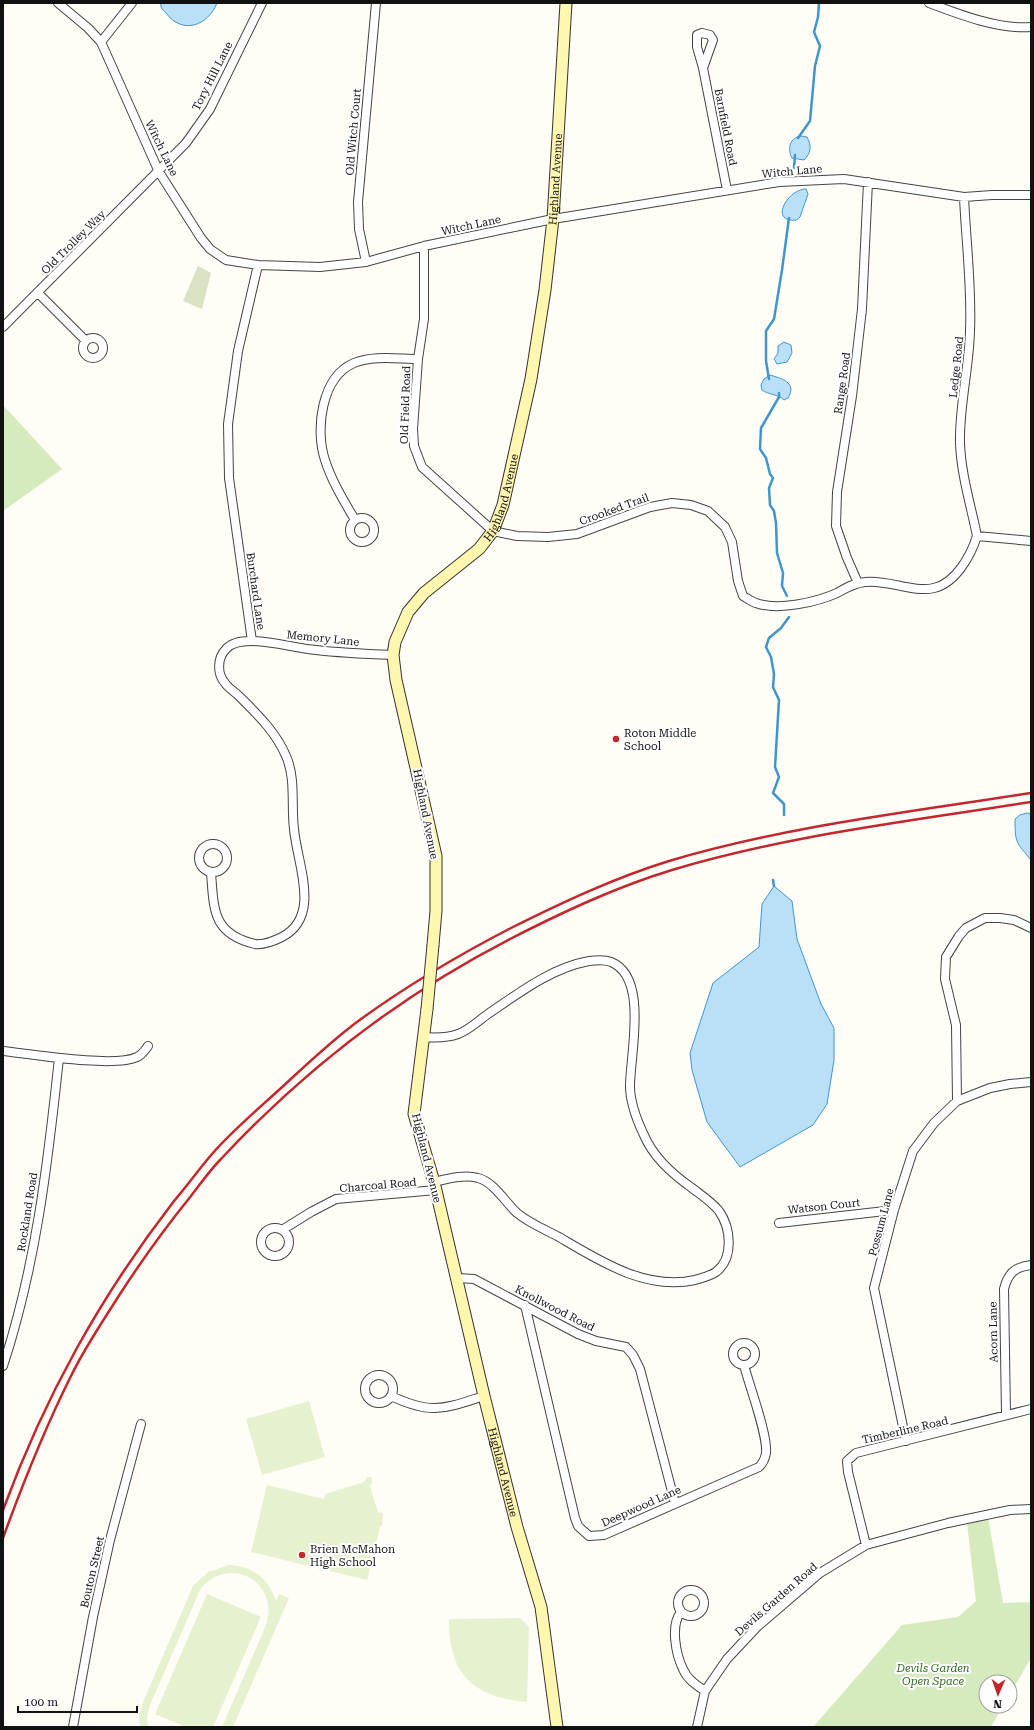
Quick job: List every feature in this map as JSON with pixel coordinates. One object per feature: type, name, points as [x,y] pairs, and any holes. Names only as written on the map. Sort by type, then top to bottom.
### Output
[{"type":"street","name":"Witch Lane","points":[[58,3],[88,28],[101,42],[159,172],[201,238],[210,249],[226,260],[258,265],[320,267],[366,262],[424,246],[553,219],[677,200],[779,182],[824,179],[868,182],[964,197],[1031,195]]},
{"type":"street","points":[[101,42],[132,3]]},
{"type":"street","name":"Tory Hill Lane","points":[[159,172],[186,143],[210,109],[262,3]]},
{"type":"street","name":"Old Witch Court","points":[[366,262],[359,229],[358,202],[376,3]]},
{"type":"street","name":"Highland Avenue","points":[[557,1727],[541,1607],[517,1527],[484,1396],[458,1278],[435,1186],[414,1114],[427,1009],[436,911],[436,856],[396,680],[393,656],[401,626],[414,603],[424,593],[475,552],[493,531],[503,505],[531,380],[545,290],[553,219],[566,3]]},
{"type":"street","points":[[929,3],[946,10],[1016,28],[1031,27]]},
{"type":"street","name":"Barnfield Road","points":[[703,68],[727,190]]},
{"type":"street","name":"Old Trolley Way","points":[[3,327],[159,172]]},
{"type":"street","name":"Range Road","points":[[858,583],[846,558],[836,526],[837,492],[852,396],[862,309],[868,182]]},
{"type":"street","name":"Ledge Road","points":[[964,197],[970,281],[970,331],[966,391],[960,422],[960,445],[962,464],[977,536]]},
{"type":"street","name":"Old Field Road","points":[[424,246],[424,319],[418,359],[413,429],[416,456],[422,467],[493,531]]},
{"type":"street","name":"Burchard Lane","points":[[212,873],[214,910],[219,921],[228,930],[241,939],[257,944],[274,941],[289,934],[299,924],[304,908],[304,888],[294,832],[290,765],[281,744],[266,724],[224,683],[219,670],[220,659],[226,649],[234,642],[252,641],[229,478],[228,424],[238,351],[258,265]]},
{"type":"street","points":[[38,293],[86,341]]},
{"type":"street","points":[[355,520],[335,486],[324,459],[321,432],[323,406],[330,386],[339,373],[354,363],[370,359],[418,359]]},
{"type":"street","name":"Crooked Trail","points":[[493,531],[517,536],[548,537],[577,534],[650,507],[672,503],[691,505],[708,511],[725,527],[732,542],[738,581],[743,596],[757,604],[780,606],[813,601],[858,583],[866,582],[934,588],[948,582],[960,568],[973,550],[977,536]]},
{"type":"street","points":[[977,536],[1031,541]]},
{"type":"street","name":"Memory Lane","points":[[252,641],[317,650],[393,656]]},
{"type":"street","points":[[957,1101],[956,1025],[945,979],[946,957],[958,936],[966,928],[986,918],[1014,920],[1031,928]]},
{"type":"street","name":"Charcoal Road","points":[[282,1230],[336,1199],[435,1186],[467,1177],[478,1178],[486,1182],[519,1214],[602,1262],[622,1271],[642,1278],[676,1282],[705,1278],[714,1274],[719,1269],[727,1254],[728,1246],[727,1234],[719,1211],[663,1165],[652,1152],[642,1132],[632,1105],[630,1086],[635,1009],[630,984],[619,967],[608,961],[596,960],[557,970],[525,989],[461,1033],[441,1038],[423,1037]]},
{"type":"street","points":[[3,1051],[58,1058],[112,1061],[136,1058],[148,1046]]},
{"type":"street","name":"Rockland Road","points":[[3,1366],[14,1334],[37,1234],[52,1125],[58,1058]]},
{"type":"street","name":"Possum Lane","points":[[906,1441],[874,1288],[894,1210],[913,1151],[934,1123],[957,1101],[990,1088],[1031,1082]]},
{"type":"street","name":"Watson Court","points":[[779,1223],[894,1210]]},
{"type":"street","name":"Acorn Lane","points":[[1006,1415],[1004,1289],[1007,1277],[1012,1271],[1020,1266],[1031,1265]]},
{"type":"street","name":"Knollwood Road","points":[[458,1278],[474,1278],[578,1334],[596,1341],[626,1347],[633,1355],[640,1369],[675,1503]]},
{"type":"street","name":"Deepwood Lane","points":[[525,1305],[575,1518],[578,1526],[589,1536],[604,1535],[759,1467],[764,1461],[766,1452],[765,1439],[744,1365]]},
{"type":"street","points":[[391,1396],[411,1405],[426,1409],[447,1407],[484,1396]]},
{"type":"street","name":"Timberline Road","points":[[866,1545],[848,1472],[847,1461],[856,1453],[1031,1409]]},
{"type":"street","name":"Bouton Street","points":[[73,1727],[93,1617],[110,1540],[141,1424]]},
{"type":"street","name":"Devils Garden Road","points":[[697,1727],[705,1691],[727,1659],[758,1627],[820,1573],[866,1545],[948,1523],[1010,1510],[1031,1509]]},
{"type":"street","points":[[681,1612],[676,1622],[675,1636],[683,1670],[692,1682],[705,1691]]},
{"type":"green space","points":[[198,266],[211,273],[202,309],[183,301]]},
{"type":"green space","points":[[3,405],[62,469],[3,511]]},
{"type":"green space","points":[[309,1401],[325,1457],[262,1475],[246,1419]]},
{"type":"green space","points":[[367,1477],[371,1477],[373,1482],[370,1486],[378,1512],[383,1513],[382,1525],[380,1527],[367,1580],[251,1552],[267,1485],[324,1499],[325,1494],[364,1482]]},
{"type":"green space","name":"Devils Garden Open Space","points":[[988,1517],[1003,1603],[1031,1602],[1031,1658],[1018,1680],[1018,1674],[978,1674],[978,1714],[998,1714],[991,1727],[815,1727],[814,1726],[902,1625],[958,1617],[976,1601],[967,1523]]},
{"type":"green space","points":[[229,1565],[245,1568],[259,1575],[269,1586],[276,1601],[279,1594],[289,1598],[233,1727],[222,1727],[266,1625],[268,1609],[265,1595],[258,1585],[248,1577],[236,1573],[224,1574],[211,1579],[200,1590],[150,1705],[147,1717],[148,1727],[140,1727],[139,1715],[143,1702],[193,1586],[208,1572]]},
{"type":"green space","points":[[207,1594],[261,1617],[213,1727],[186,1727],[155,1714]]},
{"type":"green space","points":[[520,1618],[529,1627],[527,1702],[508,1700],[492,1695],[468,1680],[459,1668],[453,1655],[450,1638],[449,1619]]},
{"type":"water","points":[[161,3],[217,3],[213,11],[201,22],[187,26],[172,20],[162,9]]},
{"type":"water","points":[[801,136],[807,137],[810,143],[808,155],[804,160],[792,158],[790,155],[790,144],[794,139]]},
{"type":"water","points":[[806,189],[808,194],[800,217],[797,220],[785,218],[782,209],[789,198],[800,190]]},
{"type":"water","points":[[784,342],[791,345],[792,353],[787,362],[777,364],[774,359],[778,353],[778,346]]},
{"type":"water","points":[[770,375],[783,379],[789,384],[791,393],[788,398],[784,400],[762,390],[761,385],[764,379]]},
{"type":"water","points":[[1027,813],[1031,814],[1031,860],[1017,842],[1015,833],[1015,819],[1020,815]]},
{"type":"water","points":[[774,886],[792,901],[797,939],[821,1004],[834,1028],[834,1060],[827,1104],[813,1125],[740,1167],[707,1122],[692,1070],[690,1053],[713,983],[759,947],[762,904]]},
{"type":"waterway","points":[[798,138],[810,121],[815,66],[820,46],[814,32],[818,17],[819,3]]},
{"type":"waterway","points":[[794,168],[795,155]]},
{"type":"waterway","points":[[769,379],[766,361],[766,331],[774,319],[789,218]]},
{"type":"waterway","points":[[779,393],[779,397],[761,428],[760,449],[766,458],[770,474],[773,478],[769,488],[770,505],[774,511],[776,523],[777,553],[783,573],[782,586],[787,596]]},
{"type":"waterway","points":[[784,815],[784,804],[773,793],[779,777],[775,767],[779,700],[773,687],[774,674],[771,657],[766,647],[769,638],[781,628],[789,617]]},
{"type":"waterway","points":[[773,880],[774,886]]},
{"type":"railway","points":[[3,1510],[37,1427],[76,1349],[98,1311],[147,1237],[212,1154],[236,1129],[329,1044],[379,1006],[433,971],[509,929],[588,892],[628,875],[669,861],[758,838],[803,829],[1031,793]]},
{"type":"railway","points":[[3,1538],[26,1476],[76,1365],[94,1334],[145,1256],[213,1168],[253,1126],[321,1065],[356,1036],[393,1009],[470,961],[550,919],[631,884],[672,870],[761,847],[805,838],[1031,802]]},
{"type":"place","name":"Roton Middle School","points":[[616,739]]},
{"type":"place","name":"Brien McMahon High School","points":[[302,1555]]}]
